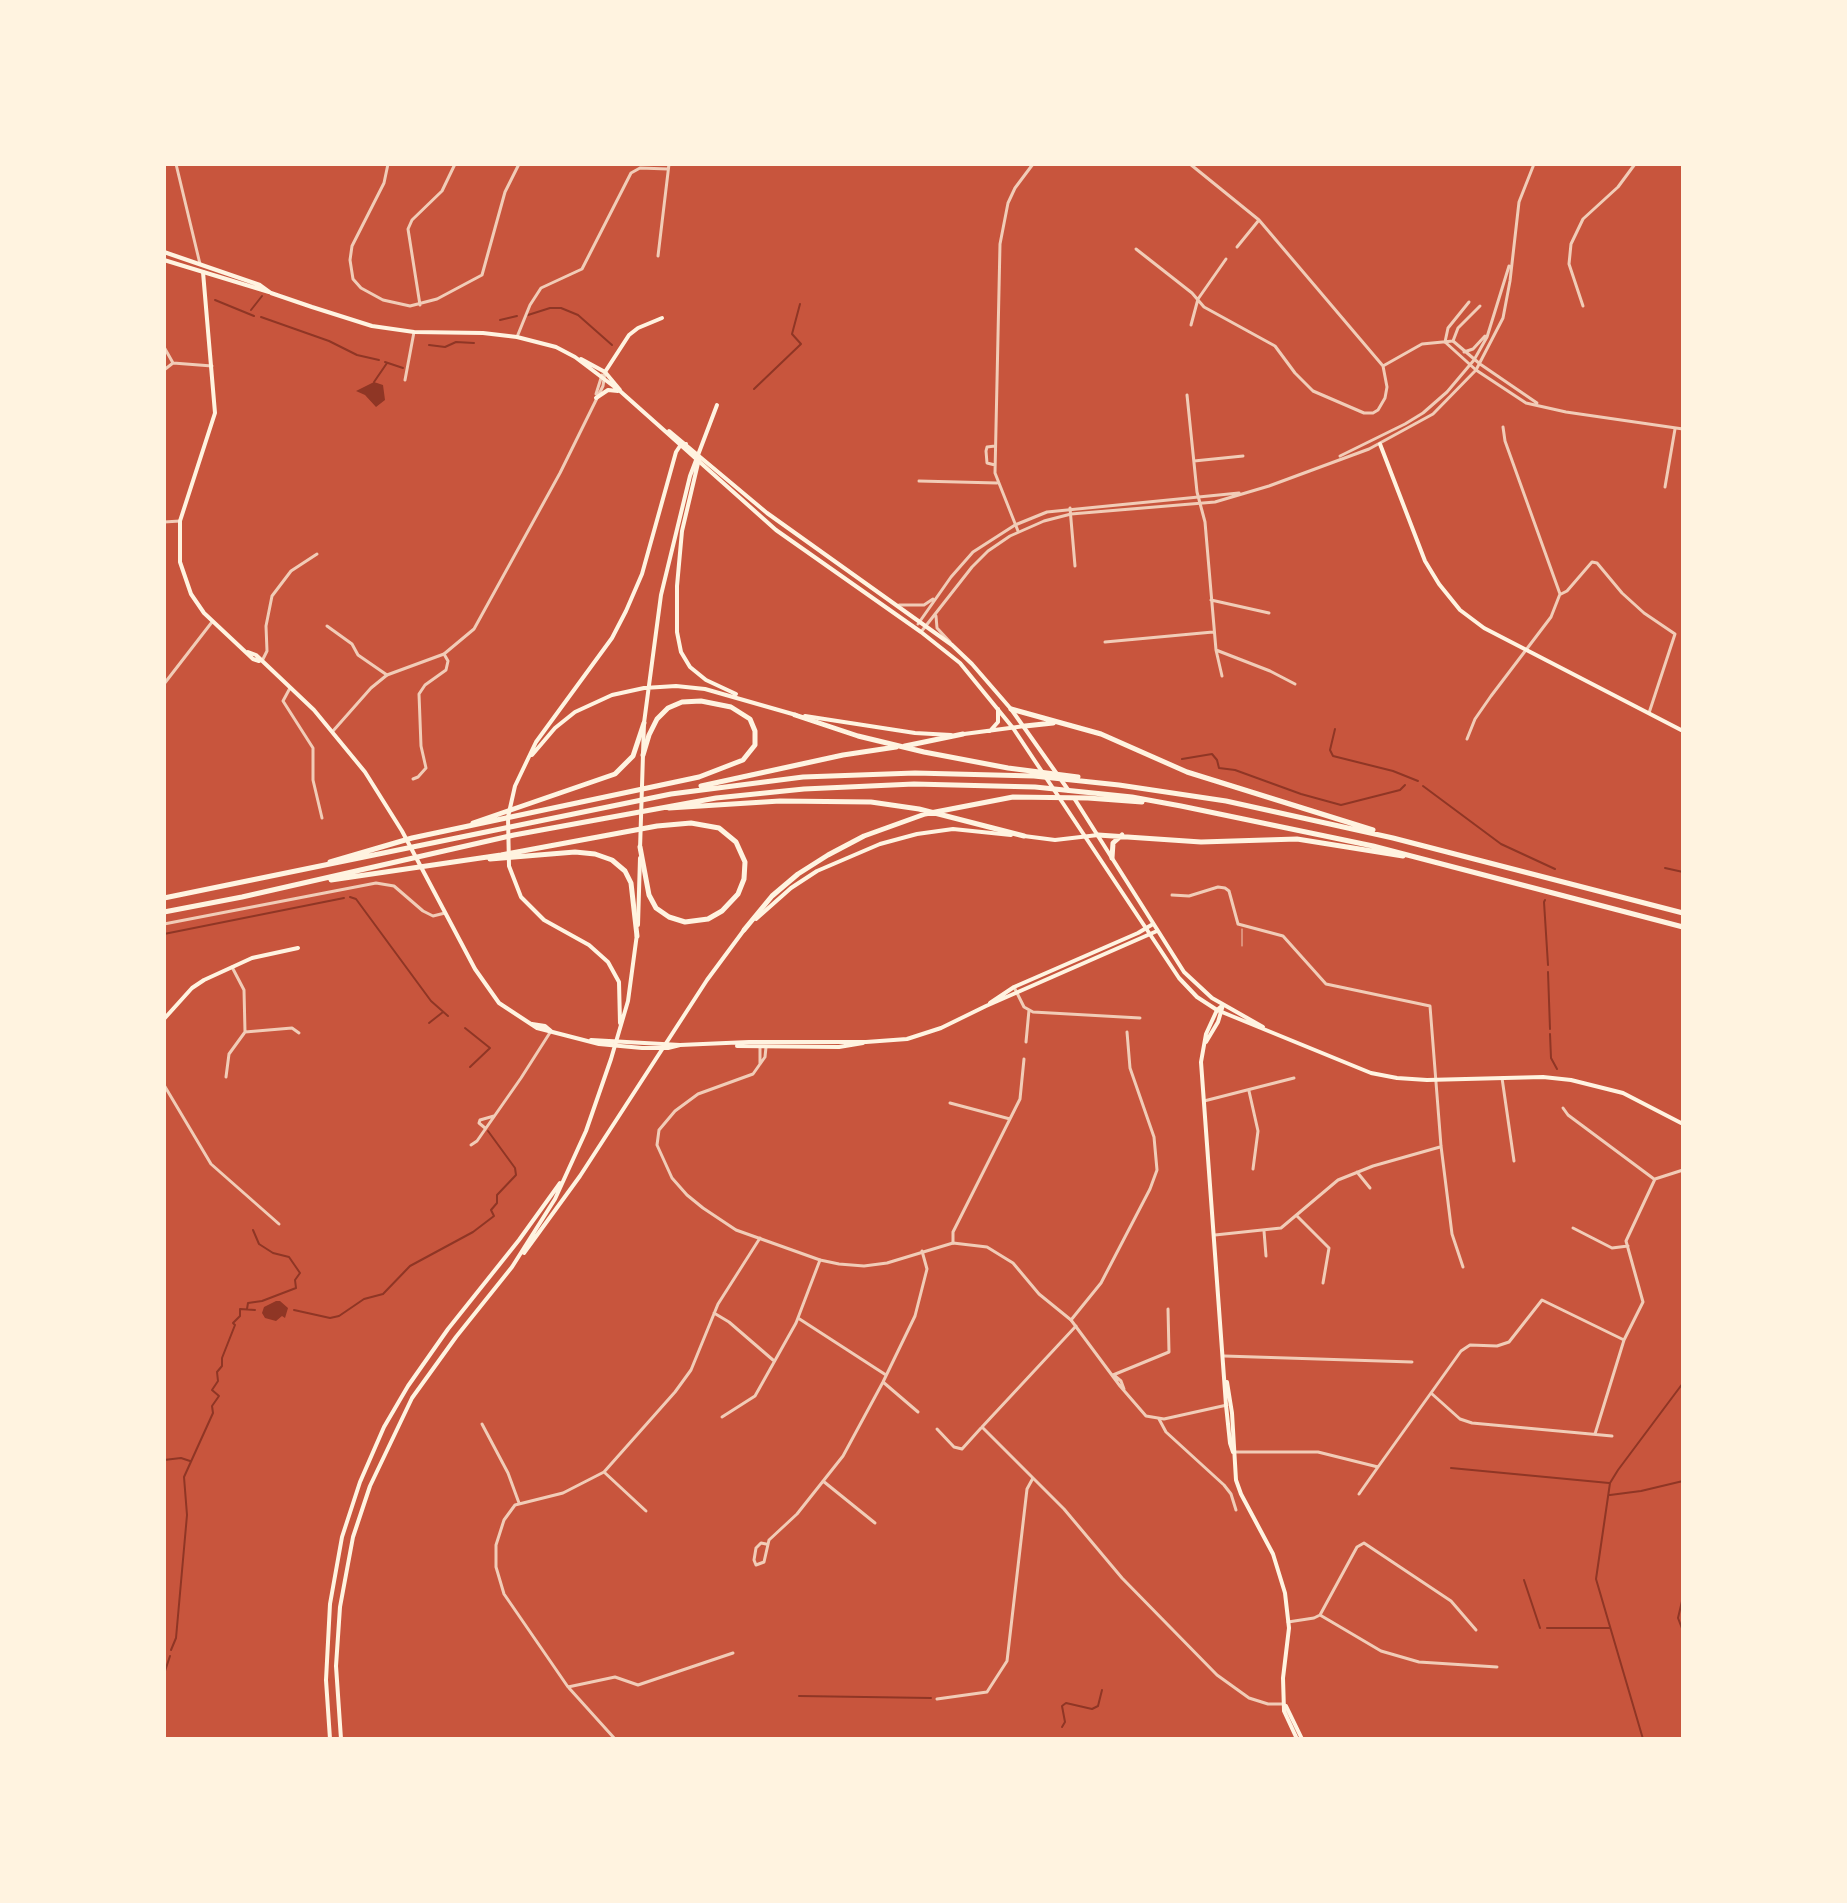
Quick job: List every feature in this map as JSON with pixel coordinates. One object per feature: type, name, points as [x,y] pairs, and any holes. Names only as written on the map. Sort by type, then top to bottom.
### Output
[{"type":"highway","points":[[315,867],[412,838],[682,782],[728,768],[743,760],[752,750],[755,731],[750,719],[731,707],[701,701],[682,702],[668,708],[657,719],[643,755]]},
{"type":"highway","points":[[1011,709],[1101,734],[1201,778],[1356,823],[1393,838]]},
{"type":"highway","points":[[795,715],[858,736],[960,760],[1226,801],[1393,838],[1683,913]]},
{"type":"highway","points":[[1025,726],[1058,722]]},
{"type":"highway","points":[[466,827],[615,774],[633,756],[644,723]]},
{"type":"highway","points":[[164,898],[671,794],[716,782],[963,734]]},
{"type":"highway","points":[[671,794],[852,774],[975,773],[1119,785]]},
{"type":"highway","points":[[164,912],[514,835],[657,808],[804,789],[914,784],[1035,787],[1159,802],[1297,828],[1683,927]]},
{"type":"highway","points":[[744,930],[772,896],[808,868],[864,836],[925,814],[1013,797],[1159,802]]},
{"type":"highway","points":[[657,808],[812,800],[871,802],[897,805],[1024,836]]},
{"type":"highway","points":[[317,880],[469,860],[657,826],[702,824],[726,832],[740,848],[745,870],[738,894],[722,911],[708,919],[685,922],[669,917],[656,908],[649,895],[640,843]]},
{"type":"highway","points":[[1098,835],[1201,842],[1297,839],[1420,858]]},
{"type":"highway","points":[[1112,858],[1113,843],[1122,835]]},
{"type":"highway","points":[[469,860],[575,852],[607,857],[621,867],[631,883],[637,936]]},
{"type":"main road","points":[[164,252],[260,285],[271,293]]},
{"type":"main road","points":[[164,260],[356,322],[414,332],[517,337],[556,347],[589,361],[705,464],[767,513],[926,625],[972,664],[1025,726],[1192,981],[1223,1005],[1258,1022],[1265,1029]]},
{"type":"main road","points":[[200,264],[215,413],[180,521],[179,552],[191,594],[212,622],[248,652],[255,654],[333,731],[365,772],[402,831],[485,987],[506,1009],[540,1029],[599,1044],[642,1048],[680,1045],[839,1047],[923,1035],[1153,924]]},
{"type":"main road","points":[[604,376],[629,335],[662,318]]},
{"type":"main road","points":[[596,398],[608,390],[620,391]]},
{"type":"main road","points":[[512,1267],[555,1199],[586,1131],[611,1059],[631,983],[637,936],[648,677],[676,526],[717,405]]},
{"type":"main road","points":[[703,440],[682,531],[677,632],[681,652],[690,667],[706,680],[741,698]]},
{"type":"main road","points":[[1380,444],[1425,561],[1439,584],[1471,619],[1683,731]]},
{"type":"main road","points":[[620,1029],[619,982],[608,962],[589,945],[534,912],[521,897],[509,866],[507,824],[515,786],[523,767],[548,723],[612,638],[626,611],[642,574],[676,452],[686,448]]},
{"type":"main road","points":[[705,464],[787,538],[960,663],[1028,749],[1187,988],[1220,1012],[1371,1073],[1437,1080],[1556,1078],[1608,1088],[1637,1099],[1683,1124]]},
{"type":"main road","points":[[523,767],[546,737],[575,712],[624,691],[676,686],[705,689],[795,715],[915,733],[963,734],[1025,726]]},
{"type":"main road","points":[[989,731],[998,722],[998,709]]},
{"type":"main road","points":[[341,1739],[336,1666],[340,1607],[353,1537],[370,1486],[412,1398],[580,1176],[673,1031],[744,930],[803,880],[848,856],[880,844],[953,829],[1055,840],[1098,835]]},
{"type":"main road","points":[[1016,990],[1157,931]]},
{"type":"main road","points":[[164,1019],[197,984],[282,949],[298,948]]},
{"type":"main road","points":[[1223,1005],[1205,1044],[1201,1062],[1233,1452],[1241,1494],[1281,1575],[1288,1622],[1284,1704],[1300,1739]]},
{"type":"main road","points":[[330,1739],[326,1680],[330,1604],[342,1537],[360,1482],[384,1427],[414,1377],[564,1178]]},
{"type":"street","points":[[176,164],[200,264]]},
{"type":"street","points":[[388,164],[384,183],[352,246],[350,260],[353,279],[361,288],[391,303],[420,305],[482,275],[505,192],[519,164]]},
{"type":"street","points":[[420,305],[408,229],[412,220],[442,191],[455,164]]},
{"type":"street","points":[[1018,532],[997,483],[995,465],[1001,232],[1012,196],[1033,164]]},
{"type":"street","points":[[1136,249],[1204,307],[1275,346],[1313,391],[1364,413],[1378,410],[1387,387],[1383,366],[1259,220],[1190,164]]},
{"type":"street","points":[[918,630],[926,625],[988,551],[1018,532],[1044,521],[1071,514],[1200,504],[1251,492],[1380,444],[1433,414],[1476,370],[1503,318],[1519,202],[1534,164]]},
{"type":"street","points":[[1583,306],[1569,264],[1571,244],[1583,219],[1618,187],[1635,164]]},
{"type":"street","points":[[517,337],[530,305],[541,288],[582,269],[631,173],[640,168],[669,166],[658,256]]},
{"type":"street","points":[[1237,247],[1259,220]]},
{"type":"street","points":[[1191,325],[1198,299],[1226,259]]},
{"type":"street","points":[[1333,460],[1423,413],[1447,392],[1474,360],[1489,330],[1511,260]]},
{"type":"street","points":[[1445,342],[1448,328],[1469,302]]},
{"type":"street","points":[[1453,341],[1458,328],[1480,306]]},
{"type":"street","points":[[1464,352],[1477,346],[1489,330]]},
{"type":"street","points":[[405,380],[414,332]]},
{"type":"street","points":[[1383,366],[1422,344],[1453,341]]},
{"type":"street","points":[[1453,341],[1474,360],[1540,405]]},
{"type":"street","points":[[1445,342],[1476,370],[1526,403],[1683,429]]},
{"type":"street","points":[[164,347],[173,363]]},
{"type":"street","points":[[164,370],[173,363],[212,366]]},
{"type":"street","points":[[333,731],[371,688],[387,675],[444,654],[465,638],[482,617],[560,473],[604,376]]},
{"type":"street","points":[[1187,395],[1199,498],[1205,522],[1216,650],[1222,676]]},
{"type":"street","points":[[1467,739],[1475,719],[1551,617],[1560,594],[1505,441],[1503,427]]},
{"type":"street","points":[[1665,487],[1675,429]]},
{"type":"street","points":[[1377,437],[1380,444]]},
{"type":"street","points":[[995,446],[987,447],[986,451],[987,463],[995,465]]},
{"type":"street","points":[[1194,461],[1243,456]]},
{"type":"street","points":[[919,481],[997,483]]},
{"type":"street","points":[[918,630],[920,621],[973,552],[1015,525],[1047,512],[1070,508],[1251,492]]},
{"type":"street","points":[[1070,508],[1075,566]]},
{"type":"street","points":[[164,522],[180,521]]},
{"type":"street","points":[[261,662],[267,651],[266,619],[272,596],[291,571],[317,554]]},
{"type":"street","points":[[1560,594],[1567,591],[1592,562],[1597,563],[1622,593],[1675,634],[1649,713]]},
{"type":"street","points":[[898,605],[924,605],[937,597]]},
{"type":"street","points":[[1211,600],[1269,613]]},
{"type":"street","points":[[937,612],[935,625],[952,645]]},
{"type":"street","points":[[164,684],[212,622]]},
{"type":"street","points":[[327,626],[347,640],[358,655],[387,675]]},
{"type":"street","points":[[1105,642],[1214,632]]},
{"type":"street","points":[[1216,650],[1295,684]]},
{"type":"street","points":[[413,779],[426,768],[421,746],[419,694],[425,685],[446,670],[448,661],[444,654]]},
{"type":"street","points":[[290,688],[283,699],[313,748],[313,780],[322,818]]},
{"type":"street","points":[[164,924],[376,883],[394,886],[433,916],[445,913]]},
{"type":"street","points":[[1172,895],[1189,896],[1218,887],[1225,888],[1229,891],[1238,924],[1283,936],[1331,986],[1430,1006],[1441,1146],[1452,1234],[1463,1267]]},
{"type":"street","points":[[226,1077],[229,1054],[245,1032],[244,990],[232,967]]},
{"type":"street","points":[[1016,990],[1024,1007],[1029,1010],[1140,1018]]},
{"type":"street","points":[[1026,1042],[1029,1010]]},
{"type":"street","points":[[1126,1018],[1126,1025]]},
{"type":"street","points":[[245,1032],[292,1028],[299,1033]]},
{"type":"street","points":[[471,1145],[551,1031]]},
{"type":"street","points":[[1071,1320],[1101,1283],[1157,1170],[1154,1137],[1130,1068],[1127,1032]]},
{"type":"street","points":[[763,1046],[760,1064],[749,1076],[721,1084],[687,1101],[661,1126],[656,1140],[672,1178],[687,1195],[728,1225],[820,1260],[874,1265],[953,1243],[980,1245],[1005,1256],[1045,1299],[1071,1320],[1142,1412],[1159,1419],[1229,1405]]},
{"type":"street","points":[[953,1243],[953,1232],[1020,1099],[1024,1059]]},
{"type":"street","points":[[1204,1101],[1294,1078]]},
{"type":"street","points":[[1502,1078],[1514,1161]]},
{"type":"street","points":[[164,1085],[211,1164],[279,1224]]},
{"type":"street","points":[[1249,1091],[1258,1131],[1253,1169]]},
{"type":"street","points":[[950,1103],[1010,1119]]},
{"type":"street","points":[[1563,1108],[1568,1115],[1655,1179]]},
{"type":"street","points":[[485,1128],[479,1123],[480,1120],[494,1116]]},
{"type":"street","points":[[1215,1235],[1281,1228],[1338,1180],[1441,1146]]},
{"type":"street","points":[[1595,1434],[1624,1340],[1644,1298],[1626,1241],[1655,1179],[1683,1170]]},
{"type":"street","points":[[1357,1172],[1370,1188]]},
{"type":"street","points":[[1297,1216],[1329,1248],[1323,1283]]},
{"type":"street","points":[[1573,1228],[1612,1248],[1628,1246]]},
{"type":"street","points":[[1264,1231],[1266,1256]]},
{"type":"street","points":[[615,1739],[568,1687],[504,1594],[497,1574],[496,1545],[500,1528],[519,1503],[558,1495],[604,1472],[688,1375],[714,1313],[760,1238]]},
{"type":"street","points":[[764,1544],[764,1562],[756,1565],[756,1548],[797,1514],[849,1447],[915,1316],[927,1269],[922,1251]]},
{"type":"street","points":[[722,1417],[755,1396],[798,1318],[820,1260]]},
{"type":"street","points":[[1359,1494],[1465,1347],[1497,1346],[1509,1342],[1542,1300],[1624,1340]]},
{"type":"street","points":[[1113,1375],[1169,1352],[1168,1309]]},
{"type":"street","points":[[714,1313],[774,1361]]},
{"type":"street","points":[[798,1318],[886,1375]]},
{"type":"street","points":[[937,1429],[954,1447],[962,1449],[1076,1326]]},
{"type":"street","points":[[1224,1356],[1412,1362]]},
{"type":"street","points":[[883,1382],[918,1412]]},
{"type":"street","points":[[1431,1393],[1460,1419],[1472,1423],[1612,1436]]},
{"type":"street","points":[[1159,1419],[1166,1432],[1224,1485],[1231,1494],[1236,1510]]},
{"type":"street","points":[[482,1424],[508,1473],[519,1503]]},
{"type":"street","points":[[982,1427],[1064,1509],[1122,1578],[1230,1686],[1262,1703],[1284,1704]]},
{"type":"street","points":[[1233,1452],[1318,1452],[1378,1467]]},
{"type":"street","points":[[604,1472],[646,1511]]},
{"type":"street","points":[[937,1699],[987,1692],[1007,1661],[1027,1489],[1033,1478]]},
{"type":"street","points":[[823,1481],[875,1523]]},
{"type":"street","points":[[1288,1622],[1320,1615],[1357,1547],[1364,1543],[1451,1601],[1476,1630]]},
{"type":"street","points":[[1320,1615],[1376,1648],[1419,1662],[1497,1667]]},
{"type":"street","points":[[568,1687],[615,1677],[638,1685],[733,1653]]},
{"type":"lane","points":[[1208,560],[1214,559]]},
{"type":"lane","points":[[1242,926],[1242,946]]},
{"type":"shaded area","points":[[374,382],[383,385],[385,400],[376,407],[365,395],[356,391]]},
{"type":"shaded area","points":[[276,1301],[288,1308],[285,1318],[282,1316],[276,1321],[265,1318],[262,1313],[264,1307]]},
{"type":"waterway","points":[[251,310],[262,296]]},
{"type":"waterway","points":[[215,300],[254,316]]},
{"type":"waterway","points":[[754,389],[801,344],[792,334],[800,304]]},
{"type":"waterway","points":[[528,315],[561,308],[578,315],[612,345]]},
{"type":"waterway","points":[[500,320],[517,316]]},
{"type":"waterway","points":[[261,317],[329,341],[357,355],[379,360]]},
{"type":"waterway","points":[[429,345],[445,347],[456,342],[474,343]]},
{"type":"waterway","points":[[385,362],[403,368]]},
{"type":"waterway","points":[[374,382],[387,363]]},
{"type":"waterway","points":[[1335,729],[1330,750],[1333,756],[1393,771],[1418,781]]},
{"type":"waterway","points":[[1182,759],[1212,754],[1219,768],[1235,770],[1341,805],[1400,790],[1405,785]]},
{"type":"waterway","points":[[1423,786],[1501,844],[1555,869]]},
{"type":"waterway","points":[[1665,868],[1683,872]]},
{"type":"waterway","points":[[350,897],[356,899],[431,1001],[448,1016]]},
{"type":"waterway","points":[[164,934],[344,898]]},
{"type":"waterway","points":[[1545,900],[1548,965]]},
{"type":"waterway","points":[[1548,972],[1550,1029]]},
{"type":"waterway","points":[[429,1023],[443,1012]]},
{"type":"waterway","points":[[465,1028],[490,1048],[470,1067]]},
{"type":"waterway","points":[[1550,1034],[1551,1058],[1557,1069]]},
{"type":"waterway","points":[[294,1310],[330,1318],[339,1316],[364,1299],[383,1294],[410,1266],[473,1232],[494,1216],[491,1210],[497,1203],[497,1195],[516,1175],[515,1168],[488,1131]]},
{"type":"waterway","points":[[247,1309],[248,1303],[296,1288],[295,1280],[300,1273],[289,1257],[273,1253],[259,1244],[253,1230]]},
{"type":"waterway","points":[[171,1650],[176,1638],[187,1515],[184,1477],[213,1413],[212,1406],[219,1396],[212,1390],[218,1381],[217,1372],[222,1366],[222,1358],[235,1325],[233,1323],[240,1316],[240,1309],[255,1310]]},
{"type":"waterway","points":[[1643,1739],[1596,1579],[1610,1483],[1683,1383]]},
{"type":"waterway","points":[[164,1460],[181,1458],[190,1461]]},
{"type":"waterway","points":[[1451,1468],[1609,1483]]},
{"type":"waterway","points":[[1610,1495],[1683,1481]]},
{"type":"waterway","points":[[1524,1580],[1540,1628]]},
{"type":"waterway","points":[[1683,1597],[1678,1618],[1683,1631]]},
{"type":"waterway","points":[[1547,1628],[1609,1628]]},
{"type":"waterway","points":[[164,1674],[170,1656]]},
{"type":"waterway","points":[[1062,1727],[1065,1722],[1062,1706],[1066,1703],[1092,1709],[1098,1706],[1102,1690]]},
{"type":"waterway","points":[[799,1696],[931,1698]]}]
